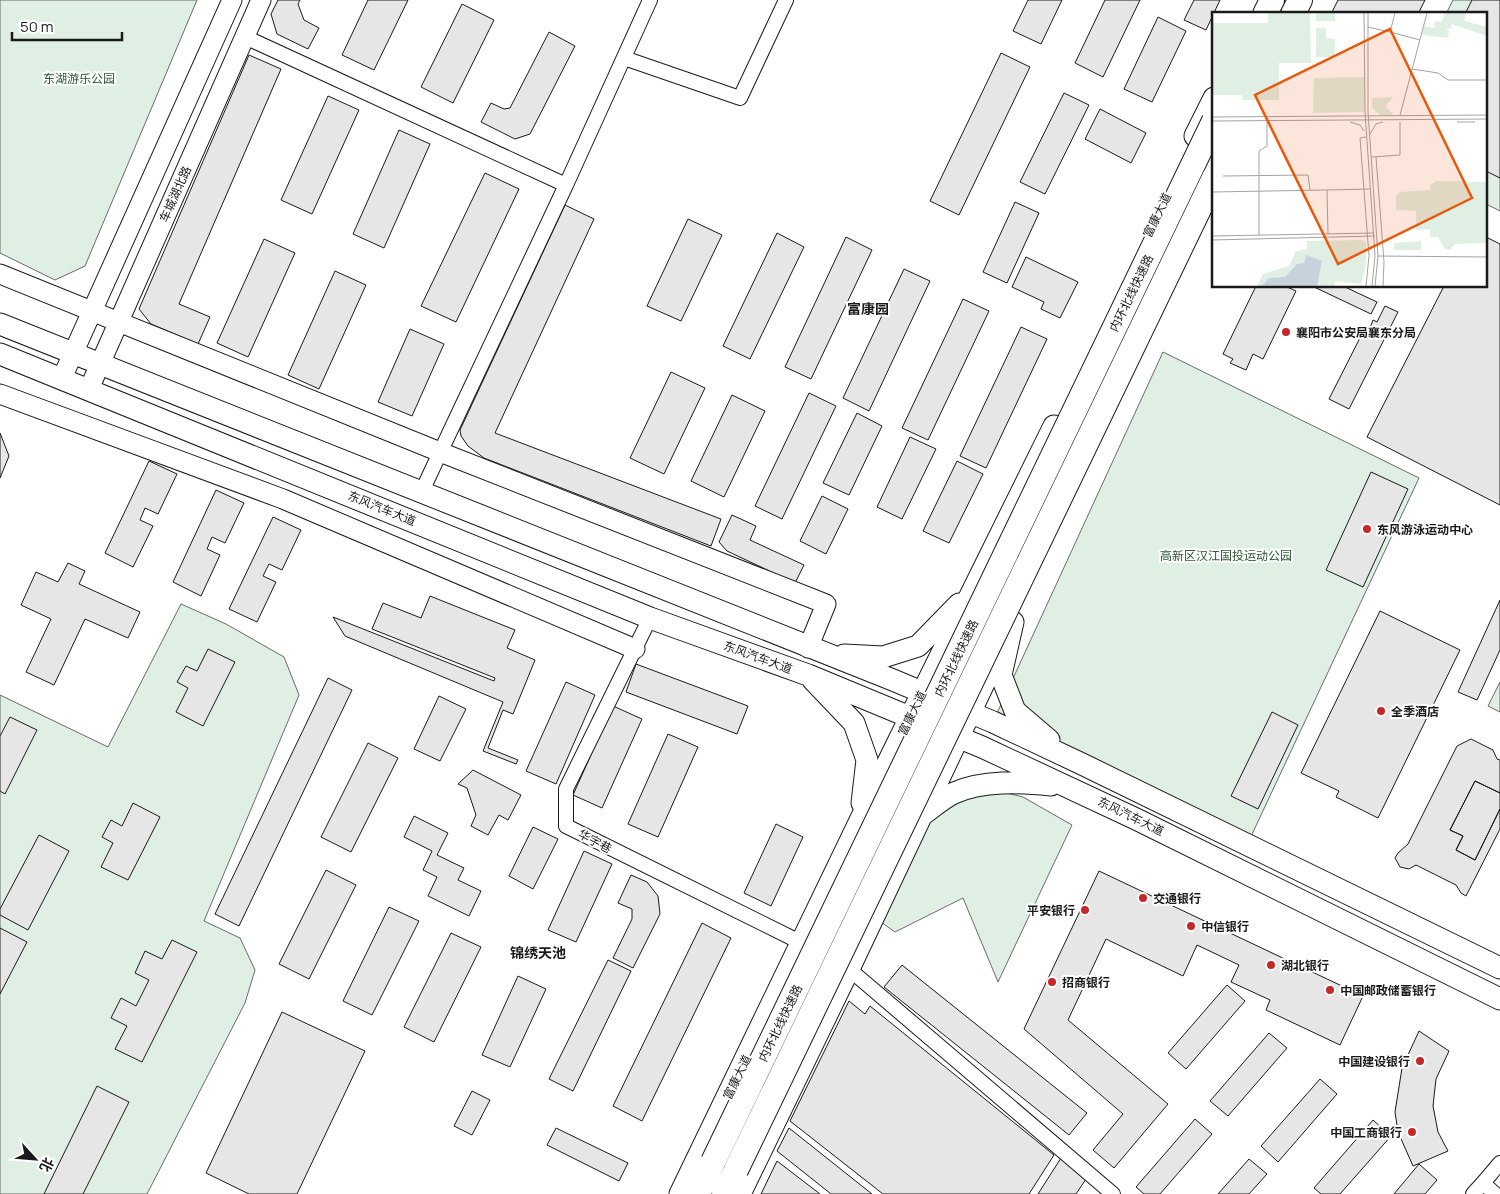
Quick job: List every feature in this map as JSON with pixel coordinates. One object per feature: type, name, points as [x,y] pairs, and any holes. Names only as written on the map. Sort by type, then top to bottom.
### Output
[{"type":"highway","points":[[1267,12],[1272,0]]},
{"type":"highway","points":[[1294,12],[1300,0]]},
{"type":"highway","name":"内环北线快速路","points":[[698,1194],[1212,125]]},
{"type":"highway","name":"内环北线快速路","points":[[724,1194],[1212,182]]},
{"type":"main road","points":[[1255,12],[1261,0]]},
{"type":"main road","points":[[1305,12],[1311,0]]},
{"type":"main road","name":"富康大道","points":[[680,1194],[910,717],[1212,102]]},
{"type":"main road","points":[[740,1194],[1212,207]]},
{"type":"main road","name":"东风汽车大道","points":[[0,324],[422,491],[970,712],[1070,758],[1500,968]]},
{"type":"main road","name":"东风汽车大道","points":[[0,354],[88,388],[650,618],[808,675],[958,737],[1066,786],[1500,999]]},
{"type":"main road","points":[[817,651],[883,657],[918,646],[974,587]]},
{"type":"main road","points":[[1013,622],[1000,675],[1015,711],[1070,758]]},
{"type":"main road","points":[[808,675],[854,723],[867,760],[860,821]]},
{"type":"main road","points":[[922,815],[955,793],[991,784],[1022,782],[1066,786]]},
{"type":"street","points":[[62,378],[232,0]]},
{"type":"street","name":"车城湖北路","points":[[88,388],[261,0]]},
{"type":"street","points":[[422,491],[566,185],[650,0]]},
{"type":"street","points":[[624,58],[740,98],[786,0]]},
{"type":"street","points":[[245,37],[566,185]]},
{"type":"street","points":[[0,274],[440,452],[826,604],[817,651]]},
{"type":"street","points":[[0,394],[283,500],[634,649]]},
{"type":"street","name":"华宇巷","points":[[650,618],[566,789],[566,826],[802,943]]},
{"type":"street","points":[[849,969],[1113,1194]]},
{"type":"street","points":[[1473,1194],[1500,1163]]},
{"type":"street","points":[[1483,1183],[1495,1194]]},
{"type":"green space","name":"东湖游乐公园","points":[[0,0],[197,0],[85,266],[55,280],[0,253]]},
{"type":"green space","points":[[1453,0],[1500,0],[1500,211],[1488,205],[1488,12],[1447,12]]},
{"type":"green space","name":"高新区汉江国投运动公园","points":[[1163,352],[1419,478],[1247,845],[993,722]]},
{"type":"green space","points":[[181,604],[226,624],[284,657],[299,695],[204,921],[240,938],[255,970],[245,1003],[147,1194],[0,1194],[0,695],[108,747]]},
{"type":"green space","points":[[1500,682],[1500,712],[1488,706]]},
{"type":"green space","points":[[994,790],[1023,797],[1072,825],[998,982],[963,898],[895,932],[874,917],[916,827],[957,799]]},
{"type":"building","points":[[278,0],[300,0],[298,4],[304,20],[319,28],[308,49],[277,34],[271,14]]},
{"type":"building","points":[[368,0],[408,0],[374,70],[342,55]]},
{"type":"building","points":[[1028,0],[1062,0],[1041,44],[1013,31]]},
{"type":"building","points":[[1105,0],[1140,0],[1103,77],[1075,63]]},
{"type":"building","points":[[1194,0],[1220,0],[1214,12],[1212,12],[1212,17],[1206,30],[1184,20]]},
{"type":"building","points":[[1338,0],[1425,0],[1419,12],[1332,12]]},
{"type":"building","points":[[1472,0],[1500,0],[1500,178],[1488,172],[1488,12],[1466,12]]},
{"type":"building","points":[[462,4],[494,20],[453,103],[421,87]]},
{"type":"building","points":[[1158,17],[1186,31],[1152,102],[1124,89]]},
{"type":"building","points":[[549,32],[575,46],[530,134],[515,139],[481,122],[491,103],[504,109],[510,108]]},
{"type":"building","points":[[1001,53],[1030,67],[959,215],[930,201]]},
{"type":"building","points":[[249,55],[281,69],[179,304],[210,317],[198,344],[151,324],[139,309]]},
{"type":"building","points":[[1064,93],[1089,105],[1045,194],[1020,182]]},
{"type":"building","points":[[328,96],[359,110],[312,214],[281,200]]},
{"type":"building","points":[[1100,109],[1146,133],[1131,163],[1085,139]]},
{"type":"building","points":[[399,130],[430,144],[384,248],[353,234]]},
{"type":"building","points":[[485,173],[519,189],[456,322],[421,306]]},
{"type":"building","points":[[1015,202],[1039,213],[1007,283],[983,272]]},
{"type":"building","points":[[565,205],[594,219],[495,433],[721,519],[711,546],[484,458],[468,446],[461,436],[460,430]]},
{"type":"building","points":[[688,219],[722,235],[681,321],[647,306]]},
{"type":"building","points":[[777,233],[804,247],[750,359],[723,346]]},
{"type":"building","points":[[846,237],[872,250],[811,379],[785,367]]},
{"type":"building","points":[[1488,238],[1500,244],[1500,505],[1367,437],[1443,288],[1488,288]]},
{"type":"building","points":[[264,239],[295,253],[248,357],[217,343]]},
{"type":"building","points":[[1026,257],[1078,282],[1060,318],[1041,309],[1044,302],[1012,287]]},
{"type":"building","points":[[904,269],[930,281],[869,411],[843,398]]},
{"type":"building","points":[[335,271],[366,285],[319,389],[288,375]]},
{"type":"building","points":[[1255,288],[1289,288],[1296,291],[1263,359],[1253,354],[1246,370],[1230,363],[1233,359],[1223,354]]},
{"type":"building","points":[[1316,288],[1347,288],[1377,302],[1371,314]]},
{"type":"building","points":[[963,299],[989,311],[928,440],[902,428]]},
{"type":"building","points":[[1385,306],[1398,312],[1349,409],[1329,399],[1366,326],[1370,328],[1373,320],[1377,322]]},
{"type":"building","points":[[1021,327],[1047,339],[986,468],[960,456]]},
{"type":"building","points":[[410,329],[444,344],[412,416],[378,402]]},
{"type":"building","points":[[671,372],[705,388],[664,474],[630,458]]},
{"type":"building","points":[[809,393],[836,406],[782,519],[755,506]]},
{"type":"building","points":[[732,395],[765,411],[724,497],[691,481]]},
{"type":"building","points":[[857,413],[882,426],[849,495],[823,483]]},
{"type":"building","points":[[0,433],[9,456],[0,478]]},
{"type":"building","points":[[910,437],[936,449],[902,519],[877,507]]},
{"type":"building","points":[[149,461],[177,474],[158,514],[145,508],[140,520],[153,526],[133,567],[105,553]]},
{"type":"building","points":[[957,461],[983,474],[949,543],[923,531]]},
{"type":"building","name":"东风游泳运动中心","points":[[1371,472],[1408,489],[1363,587],[1326,570]]},
{"type":"building","points":[[216,490],[244,503],[225,543],[212,537],[207,549],[220,555],[201,596],[173,582]]},
{"type":"building","points":[[822,496],[848,509],[826,554],[800,541]]},
{"type":"building","points":[[732,515],[756,526],[750,540],[804,565],[795,583],[727,551],[719,542]]},
{"type":"building","points":[[273,517],[301,530],[282,570],[269,564],[263,576],[276,582],[257,622],[229,609]]},
{"type":"building","points":[[68,563],[85,571],[79,584],[140,612],[128,638],[85,619],[54,685],[26,672],[51,619],[21,605],[36,572],[58,582]]},
{"type":"building","points":[[430,596],[515,630],[507,648],[535,660],[513,714],[503,710],[488,748],[518,760],[516,764],[483,751],[503,702],[345,636],[333,617],[494,681],[495,678],[372,629],[383,603],[421,618]]},
{"type":"building","points":[[1500,600],[1500,650],[1477,700],[1458,692]]},
{"type":"building","name":"全季酒店","points":[[1380,611],[1460,650],[1378,818],[1336,797],[1339,791],[1301,773]]},
{"type":"building","points":[[208,649],[235,662],[203,726],[176,712],[188,688],[177,682],[186,666],[197,671]]},
{"type":"building","points":[[636,664],[748,706],[737,734],[626,692]]},
{"type":"building","points":[[328,678],[352,690],[239,926],[215,914]]},
{"type":"building","points":[[566,682],[595,695],[556,784],[526,771]]},
{"type":"building","points":[[439,696],[466,709],[440,761],[414,749]]},
{"type":"building","points":[[613,706],[642,719],[602,808],[573,795]]},
{"type":"building","points":[[1272,712],[1298,725],[1258,809],[1231,796]]},
{"type":"building","points":[[10,717],[37,730],[5,794],[0,791],[0,736]]},
{"type":"building","points":[[668,734],[698,747],[658,837],[628,824]]},
{"type":"building","points":[[1471,739],[1493,750],[1497,759],[1500,760],[1500,793],[1475,781],[1450,830],[1463,836],[1456,850],[1475,860],[1500,809],[1500,829],[1466,896],[1461,893],[1456,885],[1416,865],[1409,869],[1400,867],[1395,858],[1408,844],[1457,746]]},
{"type":"building","points":[[368,743],[398,758],[351,852],[321,837]]},
{"type":"building","points":[[473,770],[521,795],[508,820],[499,815],[488,835],[471,826],[476,815],[467,788],[458,784]]},
{"type":"building","points":[[1475,781],[1500,793],[1500,809],[1475,860],[1456,850],[1463,836],[1450,830]]},
{"type":"building","points":[[133,803],[160,817],[128,880],[101,867],[113,843],[102,837],[111,820],[122,826]]},
{"type":"building","points":[[414,816],[448,833],[437,855],[464,868],[458,880],[481,891],[469,916],[428,896],[437,877],[423,870],[432,851],[404,837]]},
{"type":"building","points":[[776,824],[803,837],[771,906],[744,893]]},
{"type":"building","points":[[533,827],[558,839],[533,889],[509,876]]},
{"type":"building","points":[[39,835],[69,851],[28,930],[0,915],[0,909]]},
{"type":"building","points":[[584,851],[612,864],[576,942],[548,930]]},
{"type":"building","points":[[326,870],[356,885],[309,979],[279,964]]},
{"type":"building","points":[[1099,871],[1363,996],[1340,1045],[1266,1010],[1270,1000],[1231,982],[1239,965],[1197,945],[1183,976],[1106,939],[1068,1020],[1168,1104],[1114,1168],[1093,1150],[1123,1114],[1024,1029]]},
{"type":"building","points":[[631,875],[647,882],[658,896],[660,914],[633,968],[613,958],[632,919],[632,909],[618,903]]},
{"type":"building","points":[[389,907],[419,921],[372,1015],[343,1001]]},
{"type":"building","points":[[702,923],[731,938],[642,1121],[613,1106]]},
{"type":"building","points":[[0,928],[27,942],[0,994]]},
{"type":"building","points":[[451,933],[481,947],[434,1042],[404,1027]]},
{"type":"building","points":[[172,940],[197,952],[142,1062],[115,1049],[127,1026],[111,1018],[121,998],[136,1006],[149,980],[135,973],[145,951],[162,959]]},
{"type":"building","points":[[608,960],[631,971],[573,1091],[549,1079]]},
{"type":"building","points":[[902,965],[1087,1113],[1069,1135],[884,987]]},
{"type":"building","points":[[518,976],[546,989],[510,1067],[482,1055]]},
{"type":"building","points":[[1227,985],[1245,1001],[1186,1069],[1168,1053]]},
{"type":"building","points":[[849,1001],[865,1014],[870,1006],[1054,1155],[1029,1194],[883,1194],[790,1121]]},
{"type":"building","points":[[282,1012],[365,1051],[297,1194],[249,1194],[206,1173]]},
{"type":"building","points":[[1419,1031],[1449,1051],[1436,1079],[1433,1106],[1438,1132],[1448,1151],[1413,1166],[1398,1132],[1395,1112],[1402,1068]]},
{"type":"building","points":[[1269,1033],[1287,1048],[1228,1116],[1210,1101]]},
{"type":"building","points":[[1320,1079],[1337,1094],[1278,1162],[1261,1146]]},
{"type":"building","points":[[97,1086],[129,1102],[83,1194],[44,1194]]},
{"type":"building","points":[[472,1091],[490,1100],[472,1135],[454,1126]]},
{"type":"building","points":[[1195,1119],[1212,1134],[1160,1194],[1144,1194],[1136,1187]]},
{"type":"building","points":[[1373,1120],[1391,1136],[1340,1194],[1321,1194],[1314,1188]]},
{"type":"building","points":[[556,1128],[628,1163],[619,1181],[547,1145]]},
{"type":"building","points":[[789,1128],[872,1194],[831,1194],[777,1151]]},
{"type":"building","points":[[1061,1158],[1088,1176],[1076,1194],[1038,1194]]},
{"type":"building","points":[[1249,1159],[1267,1174],[1249,1194],[1218,1194]]},
{"type":"building","points":[[777,1161],[820,1194],[761,1194]]},
{"type":"building","points":[[1419,1164],[1437,1180],[1425,1194],[1394,1194]]},
{"type":"place","name":"襄阳市公安局襄东分局","points":[[1286,332]]},
{"type":"place","name":"东风游泳运动中心","points":[[1367,529]]},
{"type":"place","name":"全季酒店","points":[[1381,711]]},
{"type":"place","name":"交通银行","points":[[1143,898]]},
{"type":"place","name":"平安银行","points":[[1085,910]]},
{"type":"place","name":"中信银行","points":[[1191,926]]},
{"type":"place","name":"湖北银行","points":[[1271,965]]},
{"type":"place","name":"招商银行","points":[[1052,982]]},
{"type":"place","name":"中国邮政储蓄银行","points":[[1330,990]]},
{"type":"place","name":"中国建设银行","points":[[1420,1061]]},
{"type":"place","name":"中国工商银行","points":[[1412,1132]]},
{"type":"district","name":"富康园","points":[[868,308]]},
{"type":"district","name":"锦绣天池","points":[[538,952]]}]
